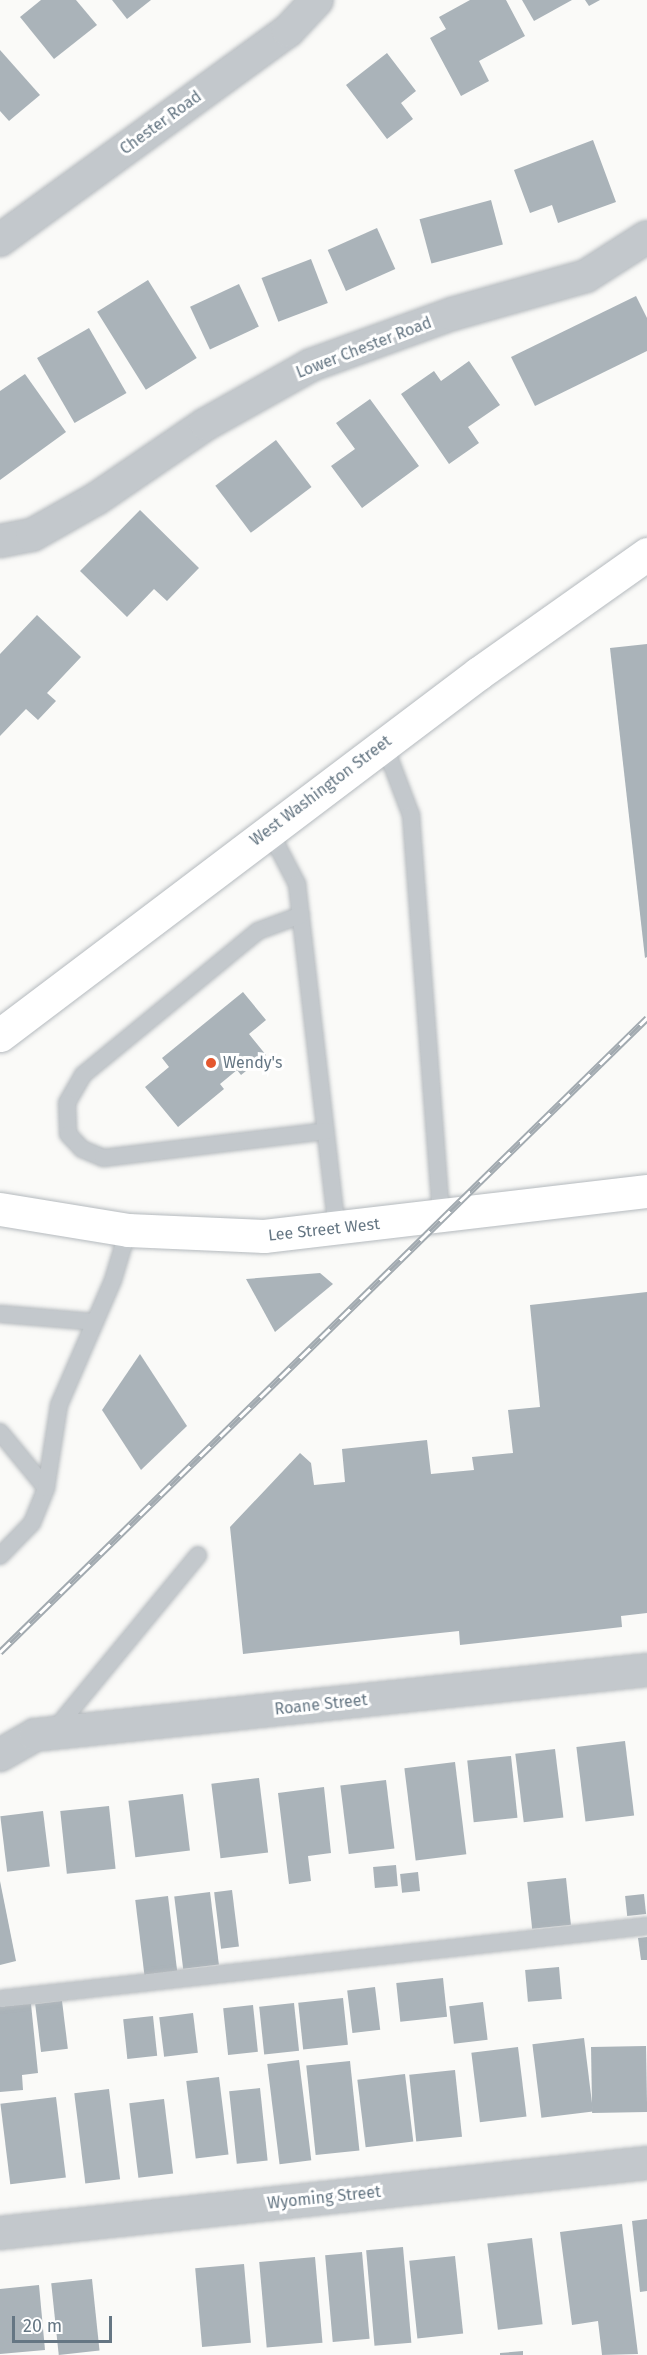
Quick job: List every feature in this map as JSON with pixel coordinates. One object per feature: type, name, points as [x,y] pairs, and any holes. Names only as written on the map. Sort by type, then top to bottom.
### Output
[{"type":"main road","name":"West Washington Street","points":[[0,1035],[62,991],[384,744],[647,554]]},
{"type":"main road","points":[[0,1054],[62,991]]},
{"type":"main road","name":"Lee Street West","points":[[4,1208],[128,1230],[264,1236],[441,1218],[647,1191]]},
{"type":"street","name":"Chester Road","points":[[0,240],[288,31],[317,0]]},
{"type":"street","name":"Lower Chester Road","points":[[0,541],[32,535],[96,499],[206,424],[311,365],[452,314],[586,276],[647,237]]},
{"type":"street","name":"Roane Street","points":[[0,1755],[35,1735],[647,1671]]},
{"type":"street","name":"Wyoming Street","points":[[0,2233],[647,2163]]},
{"type":"lane","points":[[384,744],[411,815],[441,1218]]},
{"type":"lane","points":[[269,830],[297,884],[337,1229]]},
{"type":"lane","points":[[301,915],[258,931],[82,1075],[67,1103],[67,1127],[82,1149],[103,1158],[325,1131]]},
{"type":"lane","points":[[0,1556],[32,1523],[46,1488],[59,1405],[95,1322],[128,1230]]},
{"type":"lane","points":[[0,1314],[95,1322]]},
{"type":"lane","points":[[0,1432],[46,1488]]},
{"type":"lane","points":[[51,1733],[198,1555]]},
{"type":"lane","points":[[0,1999],[647,1926]]},
{"type":"building","points":[[41,0],[76,0],[97,25],[54,59],[20,17]]},
{"type":"building","points":[[112,0],[151,0],[127,19]]},
{"type":"building","points":[[470,0],[506,0],[525,36],[479,61],[489,81],[461,96],[430,38],[446,29],[439,17]]},
{"type":"building","points":[[522,0],[572,0],[534,21]]},
{"type":"building","points":[[585,0],[600,0],[589,6]]},
{"type":"building","points":[[0,50],[40,95],[9,121],[0,111]]},
{"type":"building","points":[[387,53],[416,91],[401,103],[413,119],[387,139],[346,85]]},
{"type":"building","points":[[593,140],[616,202],[558,223],[552,205],[530,213],[514,170]]},
{"type":"building","points":[[491,200],[503,244],[431,264],[420,219]]},
{"type":"building","points":[[377,228],[395,269],[346,291],[328,250]]},
{"type":"building","points":[[311,259],[328,303],[278,322],[262,278]]},
{"type":"building","points":[[148,280],[197,358],[146,390],[97,312]]},
{"type":"building","points":[[239,284],[259,327],[210,349],[190,307]]},
{"type":"building","points":[[636,296],[647,318],[647,351],[535,406],[511,357]]},
{"type":"building","points":[[89,328],[126,393],[75,423],[37,358]]},
{"type":"building","points":[[469,361],[500,405],[468,427],[479,443],[449,464],[401,394],[434,371],[441,381]]},
{"type":"building","points":[[25,374],[66,432],[0,480],[0,391]]},
{"type":"building","points":[[370,399],[419,466],[362,508],[331,466],[355,449],[336,423]]},
{"type":"building","points":[[276,440],[312,487],[251,533],[215,486]]},
{"type":"building","points":[[140,510],[199,568],[167,601],[154,589],[127,617],[80,571]]},
{"type":"building","points":[[37,615],[81,657],[47,693],[56,701],[38,720],[26,709],[0,736],[0,654]]},
{"type":"building","points":[[647,644],[647,957],[645,958],[610,648]]},
{"type":"building","name":"Wendy's","points":[[243,992],[266,1020],[249,1034],[266,1055],[241,1075],[237,1070],[220,1084],[224,1089],[178,1127],[145,1087],[169,1067],[162,1058]]},
{"type":"building","points":[[320,1273],[333,1284],[275,1332],[246,1279]]},
{"type":"building","points":[[647,1292],[647,1613],[621,1616],[622,1627],[460,1645],[459,1631],[243,1654],[230,1527],[300,1453],[311,1463],[314,1485],[345,1482],[342,1449],[427,1440],[431,1474],[474,1470],[472,1457],[513,1453],[508,1410],[540,1407],[530,1305]]},
{"type":"building","points":[[140,1354],[187,1426],[141,1470],[102,1410]]},
{"type":"building","points":[[625,1741],[634,1815],[586,1821],[576,1747]]},
{"type":"building","points":[[555,1749],[563,1817],[524,1822],[515,1754]]},
{"type":"building","points":[[511,1756],[517,1818],[474,1822],[467,1761]]},
{"type":"building","points":[[455,1762],[466,1854],[416,1861],[404,1768]]},
{"type":"building","points":[[259,1778],[268,1852],[220,1858],[211,1784]]},
{"type":"building","points":[[386,1780],[394,1848],[349,1854],[340,1786]]},
{"type":"building","points":[[324,1787],[331,1853],[308,1856],[311,1881],[289,1884],[278,1793]]},
{"type":"building","points":[[183,1794],[190,1851],[135,1857],[128,1801]]},
{"type":"building","points":[[109,1806],[116,1869],[67,1874],[60,1811]]},
{"type":"building","points":[[43,1811],[50,1867],[7,1872],[0,1816]]},
{"type":"building","points":[[396,1865],[398,1886],[375,1888],[373,1867]]},
{"type":"building","points":[[418,1872],[420,1891],[402,1893],[400,1874]]},
{"type":"building","points":[[566,1878],[571,1925],[532,1929],[527,1882]]},
{"type":"building","points":[[0,1881],[16,1961],[0,1965]]},
{"type":"building","points":[[232,1890],[239,1947],[221,1949],[214,1892]]},
{"type":"building","points":[[210,1892],[219,1964],[183,1969],[174,1896]]},
{"type":"building","points":[[644,1894],[646,1914],[627,1916],[625,1896]]},
{"type":"building","points":[[168,1896],[177,1970],[144,1974],[135,1900]]},
{"type":"building","points":[[647,1937],[647,1960],[641,1960],[638,1938]]},
{"type":"building","points":[[559,1967],[562,1999],[528,2002],[525,1970]]},
{"type":"building","points":[[443,1978],[447,2017],[400,2022],[396,1983]]},
{"type":"building","points":[[375,1987],[380,2030],[352,2033],[347,1990]]},
{"type":"building","points":[[343,1998],[348,2045],[303,2049],[298,2003]]},
{"type":"building","points":[[62,2001],[68,2049],[41,2052],[35,2004]]},
{"type":"building","points":[[483,2002],[488,2040],[454,2044],[449,2006]]},
{"type":"building","points":[[294,2003],[299,2051],[264,2054],[259,2007]]},
{"type":"building","points":[[31,2004],[38,2073],[22,2075],[23,2090],[0,2092],[0,2007]]},
{"type":"building","points":[[253,2005],[258,2052],[228,2055],[223,2008]]},
{"type":"building","points":[[193,2013],[198,2053],[164,2057],[159,2017]]},
{"type":"building","points":[[153,2016],[157,2056],[127,2059],[123,2019]]},
{"type":"building","points":[[584,2038],[593,2111],[541,2118],[532,2044]]},
{"type":"building","points":[[646,2046],[647,2112],[592,2113],[591,2047]]},
{"type":"building","points":[[518,2047],[527,2116],[480,2122],[471,2053]]},
{"type":"building","points":[[299,2060],[311,2160],[280,2164],[267,2064]]},
{"type":"building","points":[[350,2061],[359,2151],[316,2155],[306,2066]]},
{"type":"building","points":[[455,2070],[462,2137],[416,2141],[409,2075]]},
{"type":"building","points":[[405,2074],[413,2141],[366,2147],[357,2080]]},
{"type":"building","points":[[219,2077],[229,2154],[196,2158],[186,2081]]},
{"type":"building","points":[[260,2088],[268,2161],[237,2164],[229,2091]]},
{"type":"building","points":[[109,2089],[120,2179],[85,2184],[74,2093]]},
{"type":"building","points":[[56,2097],[66,2177],[10,2184],[0,2104]]},
{"type":"building","points":[[164,2099],[173,2173],[138,2178],[129,2103]]},
{"type":"building","points":[[647,2219],[647,2291],[640,2292],[632,2221]]},
{"type":"building","points":[[622,2224],[638,2354],[602,2355],[598,2321],[572,2325],[560,2232]]},
{"type":"building","points":[[532,2238],[543,2324],[498,2330],[487,2243]]},
{"type":"building","points":[[403,2247],[411,2343],[375,2346],[366,2250]]},
{"type":"building","points":[[362,2252],[370,2339],[333,2342],[325,2255]]},
{"type":"building","points":[[455,2256],[463,2334],[417,2338],[409,2261]]},
{"type":"building","points":[[315,2257],[322,2343],[267,2348],[259,2262]]},
{"type":"building","points":[[244,2264],[251,2343],[202,2347],[195,2268]]},
{"type":"building","points":[[92,2279],[100,2351],[59,2355],[51,2283]]},
{"type":"building","points":[[39,2285],[45,2350],[0,2354],[0,2289]]},
{"type":"building","points":[[523,2351],[523,2355],[500,2355],[500,2353]]},
{"type":"railway","points":[[0,1652],[647,1018]]},
{"type":"place","name":"Wendy's","points":[[211,1063]]}]
